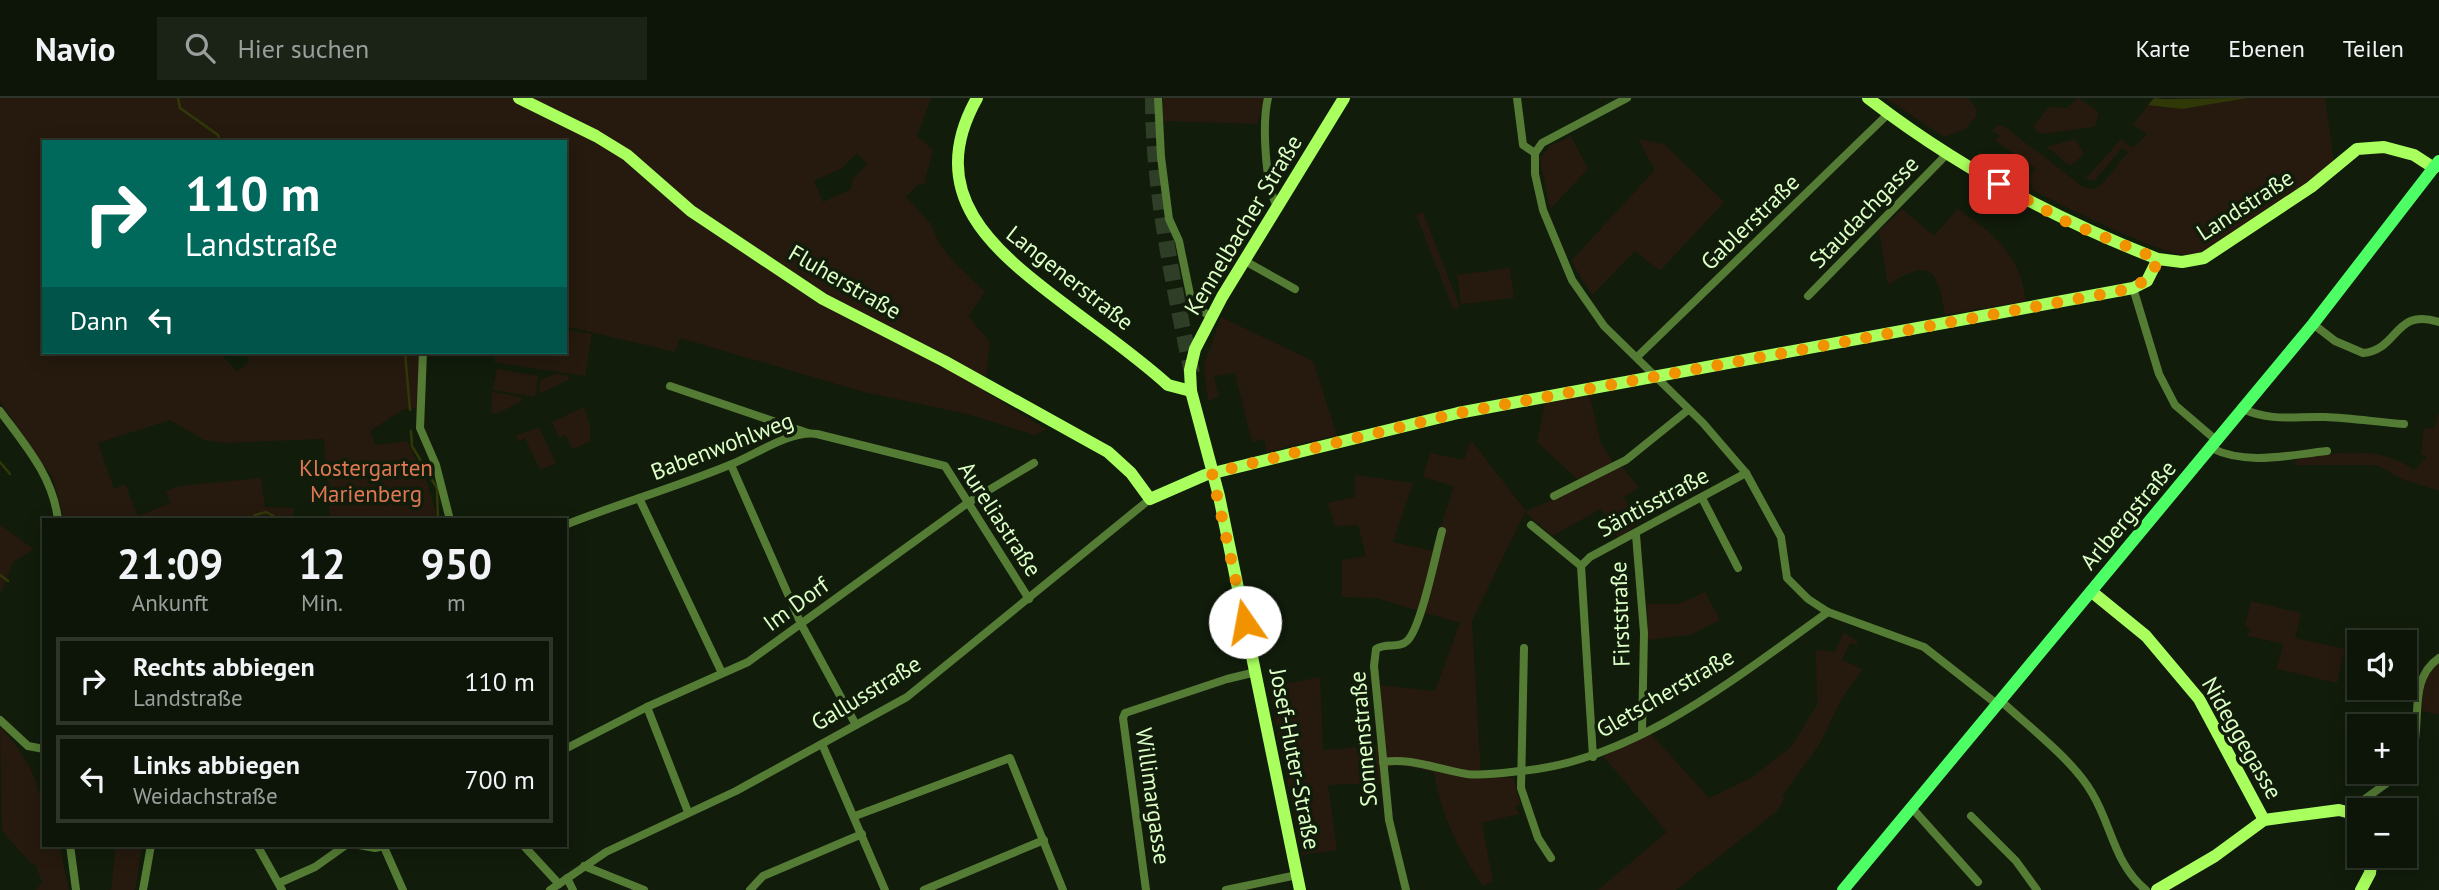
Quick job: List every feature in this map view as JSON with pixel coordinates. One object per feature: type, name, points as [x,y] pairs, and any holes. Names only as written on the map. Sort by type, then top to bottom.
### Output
[{"type":"main road","name":"Arlbergstraße","points":[[1843,890],[1999,703],[2096,594],[2313,324],[2436,164]]},
{"type":"street","name":"Fluherstraße","points":[[519,98],[579,126],[627,155],[691,211],[823,299],[944,361],[1108,452],[1131,473],[1150,499]]},
{"type":"street","name":"Langenerstraße","points":[[977,98],[967,115],[959,153],[959,173],[964,195],[982,233],[1006,260],[1163,380],[1174,388],[1191,385]]},
{"type":"street","points":[[1158,98],[1161,158],[1169,219],[1182,253],[1192,304],[1211,317]]},
{"type":"street","points":[[1268,98],[1264,135],[1270,195],[1277,206]]},
{"type":"street","name":"Kennelbacher Straße","points":[[1191,385],[1195,349],[1211,317],[1344,98]]},
{"type":"street","points":[[1517,98],[1523,145],[1535,153]]},
{"type":"street","points":[[1627,98],[1542,143],[1535,153],[1535,174],[1543,210],[1572,280],[1604,326],[1732,454],[1746,473],[1781,537],[1787,578],[1808,599],[1828,612],[1924,647],[2050,745],[2092,792],[2119,858],[2146,890]]},
{"type":"street","points":[[1212,473],[1432,418],[2133,288],[2147,281],[2158,259],[2067,222],[1948,153],[1867,98]]},
{"type":"street","name":"Gablerstraße","points":[[1637,357],[1888,114]]},
{"type":"street","name":"Landstraße","points":[[2158,259],[2182,261],[2204,258],[2311,187],[2357,149],[2375,146],[2391,149],[2436,164]]},
{"type":"street","name":"Staudachgasse","points":[[1808,296],[1948,153]]},
{"type":"street","points":[[1245,261],[1294,289]]},
{"type":"street","points":[[2133,288],[2159,374],[2175,405],[2214,445],[2235,457],[2254,458],[2327,451]]},
{"type":"street","points":[[2313,324],[2335,341],[2363,353],[2378,348],[2412,318],[2421,317],[2439,322]]},
{"type":"street","points":[[423,354],[421,428],[436,465],[449,518]]},
{"type":"street","name":"Josef-Huter-Straße","points":[[1191,385],[1256,672],[1300,890]]},
{"type":"street","points":[[670,386],[807,433]]},
{"type":"street","points":[[2243,409],[2260,416],[2292,420],[2322,417],[2404,424]]},
{"type":"street","points":[[1554,496],[1626,460],[1688,410]]},
{"type":"street","points":[[0,411],[42,468],[56,500],[58,518]]},
{"type":"street","name":"Babenwohlweg","points":[[567,524],[731,465],[807,433],[937,462]]},
{"type":"street","name":"Aureliastraße","points":[[937,462],[955,477],[1029,599]]},
{"type":"street","name":"Im Dorf","points":[[567,748],[647,707],[748,662],[969,502],[1034,463]]},
{"type":"street","points":[[731,465],[801,624],[856,725]]},
{"type":"street","name":"Gallusstraße","points":[[550,890],[584,866],[688,812],[736,792],[924,686],[1150,499],[1192,478],[1212,473]]},
{"type":"street","name":"Säntisstraße","points":[[1581,566],[1590,558],[1746,473]]},
{"type":"street","points":[[639,498],[722,673]]},
{"type":"street","points":[[1702,498],[1738,568]]},
{"type":"street","points":[[1531,525],[1581,566],[1593,757]]},
{"type":"street","name":"Sonnenstraße","points":[[1406,890],[1389,820],[1374,666],[1376,649],[1383,644],[1400,645],[1411,638],[1419,618],[1442,531]]},
{"type":"street","name":"Firststraße","points":[[1636,535],[1644,633],[1642,733]]},
{"type":"street","name":"Nideggegasse","points":[[2096,594],[2146,636],[2199,699],[2264,820]]},
{"type":"street","name":"Gletscherstraße","points":[[1383,762],[1395,760],[1471,774],[1559,766],[1593,757],[1642,733],[1729,681],[1828,612]]},
{"type":"street","points":[[1524,648],[1521,788],[1538,838],[1551,858]]},
{"type":"street","points":[[2417,741],[2418,700],[2423,677],[2426,668],[2439,658]]},
{"type":"street","name":"Willimargasse","points":[[1146,890],[1124,718],[1130,711],[1227,678],[1256,672]]},
{"type":"street","points":[[647,707],[688,812]]},
{"type":"street","points":[[0,720],[28,746],[42,749]]},
{"type":"street","points":[[822,744],[885,890]]},
{"type":"street","points":[[855,816],[1010,758],[1063,890]]},
{"type":"street","points":[[2366,798],[2384,784]]},
{"type":"street","points":[[1912,808],[1978,882]]},
{"type":"street","points":[[2157,890],[2215,856],[2264,820],[2339,810],[2347,812]]},
{"type":"street","points":[[1971,816],[2016,861],[2037,890]]},
{"type":"street","points":[[750,890],[763,876],[862,834]]},
{"type":"street","points":[[924,890],[1044,840]]},
{"type":"street","points":[[70,847],[76,890]]},
{"type":"street","points":[[143,890],[151,847]]},
{"type":"street","points":[[258,847],[281,886],[343,847]]},
{"type":"street","points":[[386,847],[403,890]]},
{"type":"street","points":[[525,847],[559,884]]},
{"type":"street","points":[[584,866],[644,890]]},
{"type":"street","points":[[2363,890],[2371,868]]},
{"type":"street","points":[[1226,890],[1297,875]]},
{"type":"street","points":[[567,877],[573,890]]},
{"type":"green space","name":"Klostergarten Marienberg","points":[[0,98],[931,98],[917,136],[933,150],[924,184],[917,185],[906,197],[931,224],[939,243],[954,262],[985,292],[968,316],[990,342],[984,391],[1046,429],[1035,435],[967,414],[864,392],[680,338],[675,352],[567,326],[567,140],[42,140],[42,354],[221,354],[237,372],[249,362],[247,354],[420,354],[419,408],[404,409],[370,431],[376,445],[407,441],[426,479],[437,518],[330,518],[324,439],[226,443],[204,440],[170,420],[98,443],[114,489],[125,484],[138,516],[170,503],[166,491],[179,486],[261,478],[265,507],[294,508],[292,518],[275,515],[271,518],[65,518],[53,478],[0,402]],"holes":[[[857,153],[867,164],[852,180],[851,189],[823,202],[814,181],[842,168]]]},
{"type":"green space","points":[[1163,98],[1265,98],[1257,124],[1163,121]]},
{"type":"green space","points":[[1886,98],[1968,98],[1976,108],[1976,117],[1964,130],[1944,137]]},
{"type":"green space","points":[[2078,98],[2099,112],[2095,127],[2041,134],[2033,127],[2049,107],[2067,108]]},
{"type":"green space","points":[[2248,98],[2325,98],[2334,162],[2243,230],[2205,251],[2190,255],[2158,248],[2136,239],[2032,190],[2029,177],[2035,168],[1995,141],[2000,136],[1992,130],[1999,125],[2004,126],[2083,187],[2094,189],[2104,182],[2128,152],[2122,148],[2095,180],[2090,181],[2083,174],[2088,176],[2121,139],[2132,148],[2147,135],[2133,124],[2148,105],[2182,109]]},
{"type":"green space","points":[[1571,136],[1588,169],[1550,209],[1540,159],[1550,146]]},
{"type":"green space","points":[[1638,139],[1664,144],[1724,202],[1660,271],[1635,251],[1592,295],[1571,261],[1655,170]]},
{"type":"green space","points":[[2075,139],[2084,154],[2070,166],[2047,147]]},
{"type":"green space","points":[[1902,209],[1934,236],[1958,209],[1971,218],[1994,237],[2011,258],[2023,285],[2026,301],[1945,315],[1939,287],[1930,273],[1923,270],[1914,272],[1888,285],[1879,231]]},
{"type":"green space","points":[[1423,212],[1460,307],[1453,309],[1416,215]]},
{"type":"green space","points":[[1510,268],[1514,298],[1461,304],[1457,275]]},
{"type":"green space","points":[[1221,317],[1313,361],[1337,435],[1267,452],[1264,439],[1252,442],[1235,373],[1214,376],[1219,397],[1208,401],[1204,365]]},
{"type":"green space","points":[[567,330],[592,334],[585,376],[494,362],[496,354],[567,354]]},
{"type":"green space","points":[[497,369],[538,376],[535,397],[493,390]]},
{"type":"green space","points":[[555,374],[567,375],[570,379],[539,394],[540,380]]},
{"type":"green space","points":[[492,392],[521,397],[522,401],[496,414],[491,413]]},
{"type":"green space","points":[[1589,394],[1601,443],[1617,469],[1622,467],[1639,488],[1623,497],[1631,508],[1640,506],[1647,518],[1618,538],[1601,509],[1552,536],[1525,512],[1472,621],[1481,777],[1514,778],[1520,804],[1515,807],[1519,814],[1482,823],[1493,882],[1483,886],[1459,846],[1446,818],[1434,772],[1397,764],[1388,768],[1388,783],[1328,785],[1337,850],[1302,855],[1269,687],[1320,677],[1323,750],[1382,745],[1379,685],[1435,691],[1460,623],[1376,598],[1342,597],[1342,560],[1366,556],[1358,525],[1335,526],[1328,503],[1355,497],[1355,475],[1413,483],[1393,542],[1433,551],[1454,486],[1423,477],[1430,453],[1464,460],[1471,440],[1526,511],[1585,486],[1537,442],[1545,403]]},
{"type":"green space","points":[[584,407],[590,425],[590,442],[572,449],[566,435],[559,438],[552,422]]},
{"type":"green space","points":[[2439,412],[2439,491],[2402,479],[2377,465],[2294,465],[2297,459],[2358,452],[2387,457],[2414,470],[2427,457],[2421,454],[2424,428],[2434,429]]},
{"type":"green space","points":[[539,427],[556,463],[540,470],[525,438],[519,441],[516,436]]},
{"type":"green space","points":[[0,525],[34,549],[13,562],[0,596]]},
{"type":"green space","points":[[1705,592],[1720,620],[1690,635],[1648,640],[1647,604],[1679,604]]},
{"type":"green space","points":[[2251,601],[2301,613],[2295,638],[2345,649],[2337,683],[2277,669],[2283,644],[2248,636],[2250,628],[2245,626]]},
{"type":"green space","points":[[1844,632],[1858,642],[1857,645],[1850,643],[1842,660],[1863,669],[1843,696],[1819,745],[1782,796],[1785,798],[1776,812],[1676,890],[1598,890],[1667,832],[1603,756],[1651,734],[1709,798],[1751,778],[1791,747],[1817,705],[1816,650],[1835,652]]},
{"type":"green space","points":[[2439,661],[2439,714],[2419,711],[2425,678]]},
{"type":"green space","points":[[0,726],[22,755],[36,781],[42,809],[42,847],[59,847],[69,890],[36,890],[42,882],[35,863],[32,864],[2,831]]},
{"type":"green space","points":[[116,847],[142,847],[135,890],[111,890]]},
{"type":"shaded area","points":[[2154,98],[2248,98],[2182,109],[2148,105]]},
{"type":"waterway","points":[[178,98],[180,108],[218,135],[219,140]]},
{"type":"waterway","points":[[405,354],[410,410]]},
{"type":"waterway","points":[[411,431],[412,446],[437,488],[438,518]]},
{"type":"waterway","points":[[0,462],[10,474]]},
{"type":"waterway","points":[[253,518],[266,512],[277,518]]},
{"type":"waterway","points":[[0,575],[8,581]]},
{"type":"tunnel","points":[[1153,98],[1160,202],[1192,373]]},
{"type":"route","points":[[1245,622],[1212,473],[1458,413],[2133,288],[2147,281],[2154,271],[2158,259],[2067,222],[1999,184]]}]
